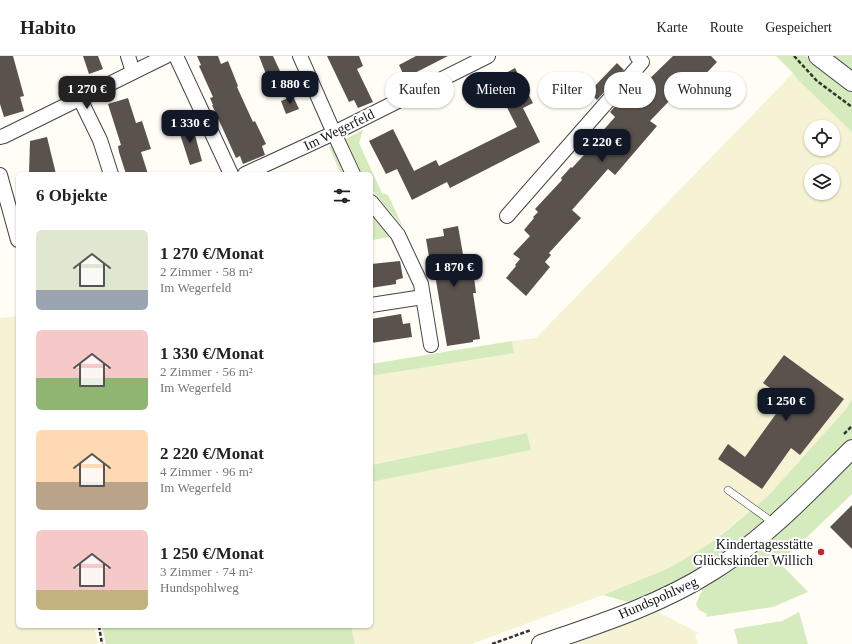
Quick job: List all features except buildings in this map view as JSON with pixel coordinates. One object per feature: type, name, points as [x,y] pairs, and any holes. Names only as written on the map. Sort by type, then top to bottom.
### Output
[{"type":"street","points":[[128,56],[134,72]]},
{"type":"street","points":[[0,137],[166,56]]},
{"type":"street","points":[[176,56],[230,172]]},
{"type":"street","points":[[300,56],[352,172]]},
{"type":"street","name":"Im Wegerfeld","points":[[249,172],[334,133],[473,60],[488,56]]},
{"type":"street","points":[[818,56],[852,82]]},
{"type":"street","points":[[507,216],[642,58]]},
{"type":"street","points":[[80,99],[100,140],[110,172]]},
{"type":"street","points":[[0,175],[16,233]]},
{"type":"street","points":[[373,204],[398,235],[421,284],[431,345]]},
{"type":"street","points":[[373,305],[423,297]]},
{"type":"street","name":"Hundspohlweg","points":[[538,636],[632,611],[685,587],[711,572],[733,558],[775,524],[846,443]]},
{"type":"lane","points":[[728,490],[775,524]]},
{"type":"path","points":[[794,56],[817,81],[852,107]]},
{"type":"path","points":[[846,443],[852,426]]},
{"type":"path","points":[[99,628],[102,644]]},
{"type":"path","points":[[492,644],[538,636]]},
{"type":"shaded area","points":[[793,73],[799,81],[840,120],[804,120],[804,156],[840,156],[840,120],[852,132],[852,399],[846,409],[768,496],[709,544],[669,568],[603,595],[472,644],[355,644],[351,628],[373,628],[373,482],[530,449],[527,433],[373,465],[373,376],[514,353],[512,341],[536,338]]},
{"type":"shaded area","points":[[16,316],[16,628],[94,628],[98,644],[0,644],[0,318]]},
{"type":"shaded area","points":[[656,611],[699,633],[695,634],[698,644],[573,644]]},
{"type":"green space","points":[[776,56],[806,56],[852,93],[852,132],[799,81]]},
{"type":"green space","points":[[831,56],[852,56],[852,73]]},
{"type":"green space","points":[[363,130],[359,143],[372,172],[361,172],[346,139]]},
{"type":"green space","points":[[332,146],[345,172],[340,172],[329,147]]},
{"type":"green space","points":[[373,173],[382,193],[388,195],[403,227],[373,191]]},
{"type":"green space","points":[[373,216],[390,237],[373,240]]},
{"type":"green space","points":[[512,341],[514,353],[373,376],[373,364]]},
{"type":"green space","points":[[852,399],[852,438],[786,506],[746,540],[679,582],[632,603],[603,595],[669,568],[709,544],[725,532],[768,496],[846,409]]},
{"type":"green space","points":[[527,433],[531,450],[373,482],[373,465]]},
{"type":"green space","points":[[852,463],[852,494],[779,562],[808,592],[773,607],[706,617],[707,614],[699,610],[696,604],[703,588],[745,562],[784,529]]},
{"type":"green space","points":[[799,612],[808,644],[738,644],[734,629],[782,621]]},
{"type":"green space","points":[[102,628],[351,628],[355,644],[106,644]]},
{"type":"place","name":"Kindertagesstätte Glückskinder Willich","points":[[821,552]]}]
